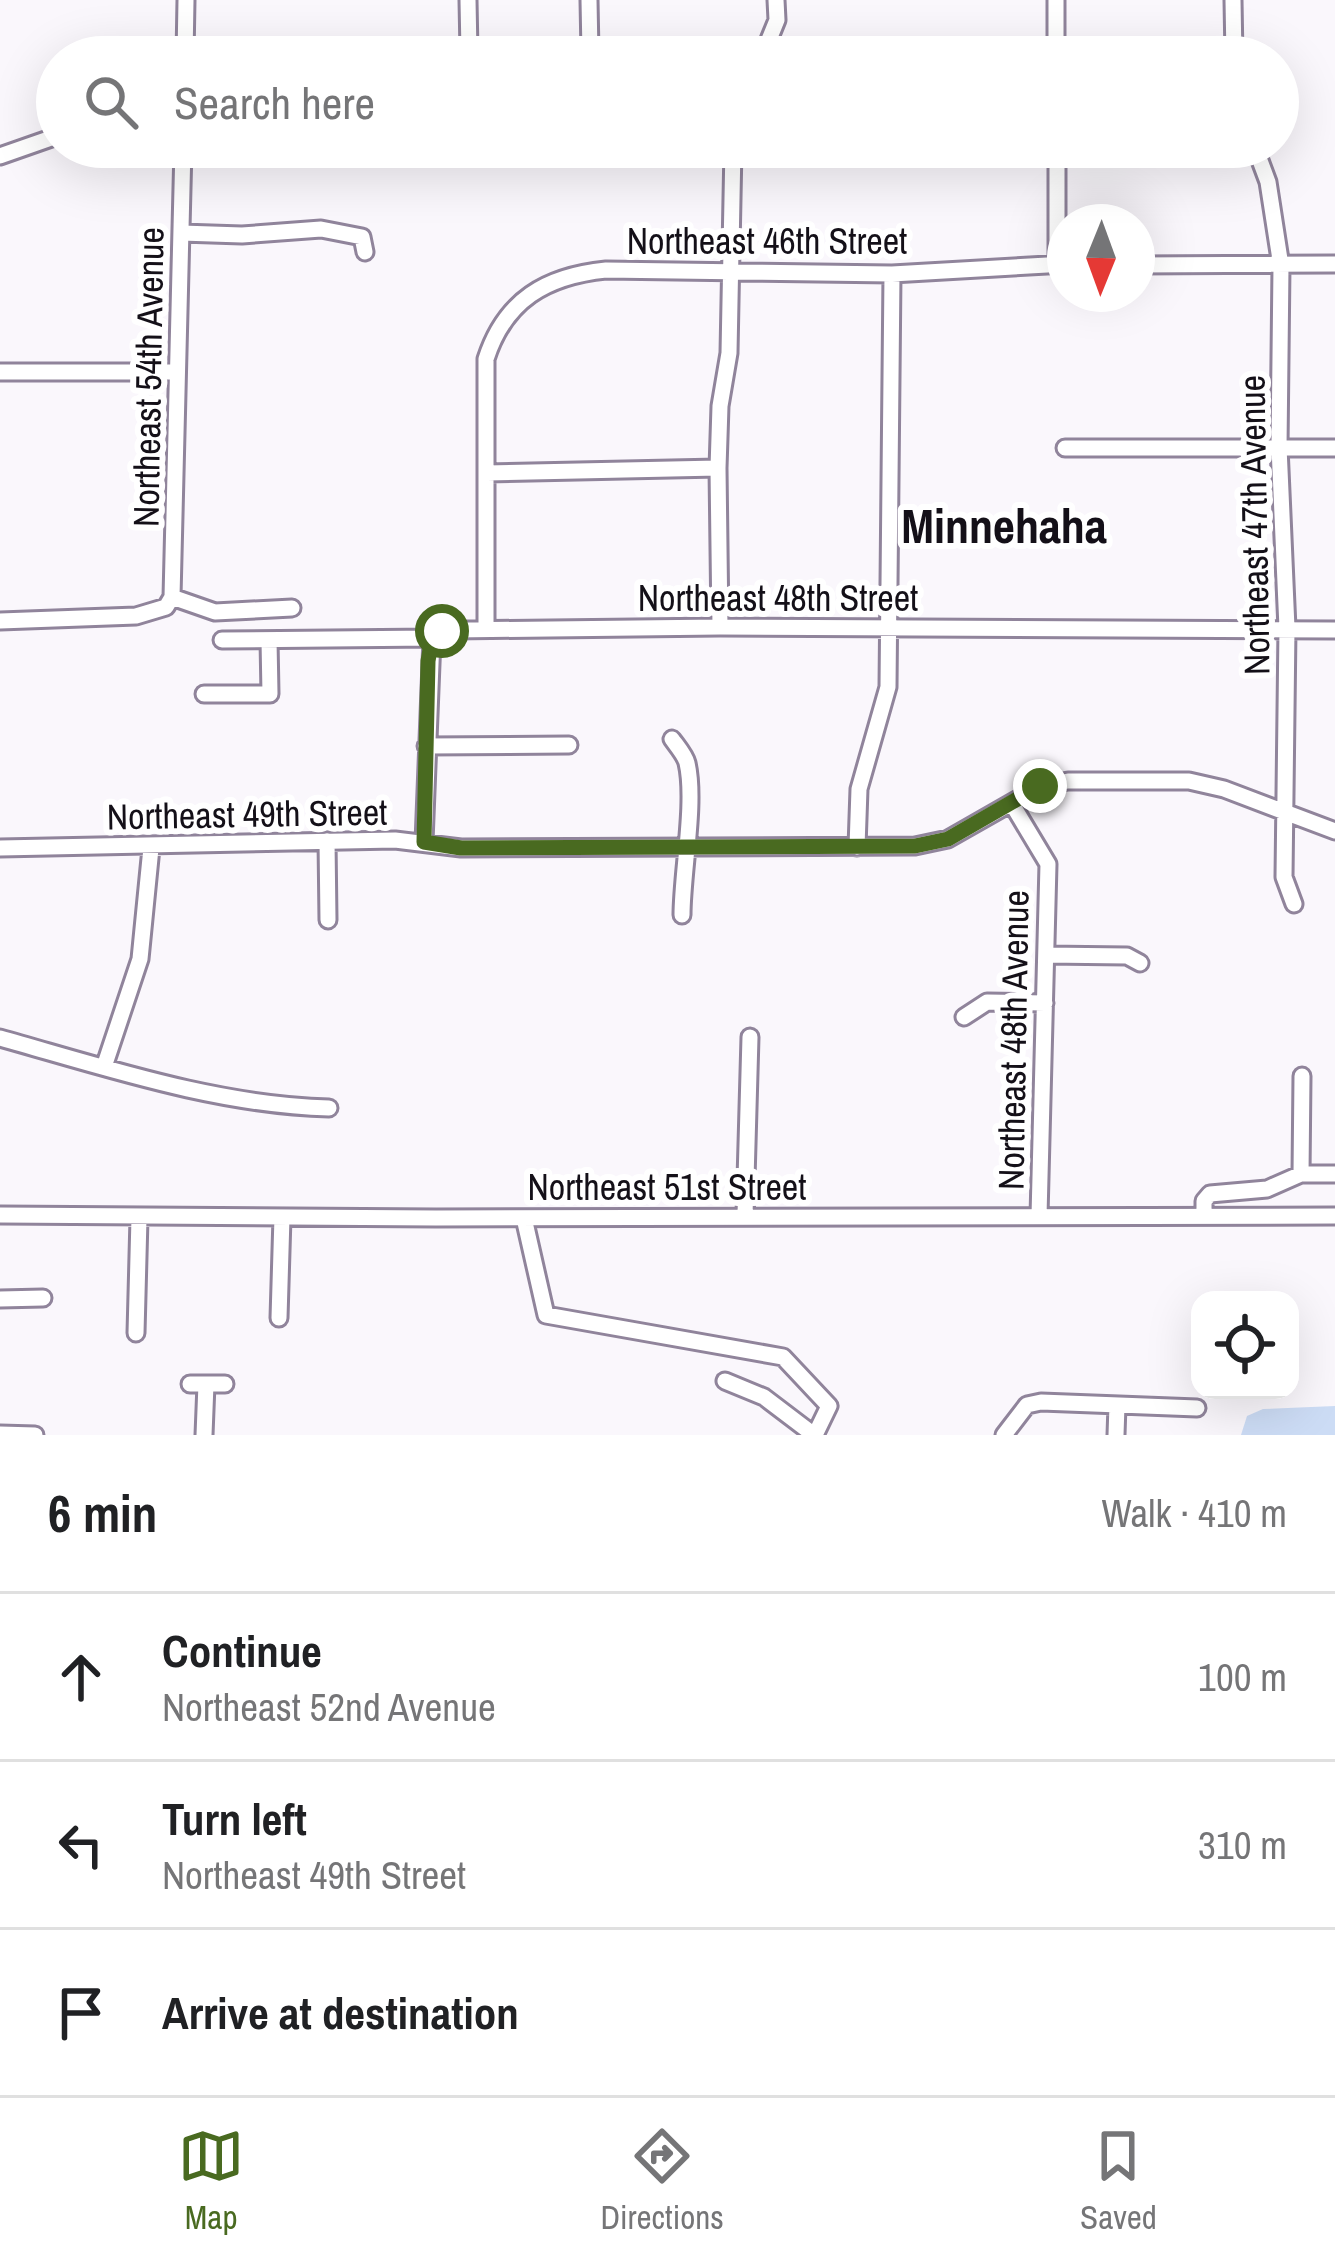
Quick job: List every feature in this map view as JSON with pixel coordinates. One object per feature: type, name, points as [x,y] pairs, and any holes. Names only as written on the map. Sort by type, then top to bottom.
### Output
[{"type":"street","points":[[185,36],[186,0]]},
{"type":"street","points":[[468,0],[469,36]]},
{"type":"street","points":[[590,0],[590,36]]},
{"type":"street","points":[[771,36],[777,20],[776,0]]},
{"type":"street","points":[[1056,0],[1056,36]]},
{"type":"street","points":[[1233,0],[1234,36]]},
{"type":"street","points":[[0,156],[36,143]]},
{"type":"street","name":"Northeast 54th Avenue","points":[[169,602],[183,168]]},
{"type":"street","points":[[719,627],[718,468],[730,353],[734,168]]},
{"type":"street","points":[[1058,168],[1059,204]]},
{"type":"street","name":"Northeast 47th Avenue","points":[[1263,168],[1281,266],[1279,447],[1287,628],[1284,877],[1294,904]]},
{"type":"street","points":[[181,233],[334,229],[362,237],[365,252]]},
{"type":"street","points":[[1155,265],[1335,264]]},
{"type":"street","name":"Northeast 46th Street","points":[[487,473],[484,386],[494,336],[521,298],[547,282],[577,273],[892,274],[1047,265]]},
{"type":"street","points":[[857,848],[859,789],[888,687],[892,274]]},
{"type":"street","points":[[0,373],[177,372]]},
{"type":"street","points":[[1065,448],[1335,448]]},
{"type":"street","points":[[486,629],[487,473],[718,468]]},
{"type":"street","points":[[0,621],[136,616],[169,602],[215,612],[292,608]]},
{"type":"street","name":"Northeast 48th Street","points":[[222,640],[432,638],[442,631],[486,629],[1335,630]]},
{"type":"street","points":[[424,842],[432,638]]},
{"type":"street","points":[[204,694],[269,694],[269,640]]},
{"type":"street","points":[[672,739],[687,760],[688,846],[682,863],[682,915]]},
{"type":"street","points":[[426,746],[569,745]]},
{"type":"street","name":"Northeast 49th Street","points":[[0,848],[327,842],[424,842],[461,848],[915,846],[948,839],[1040,786],[1068,781],[1189,782],[1224,789],[1335,830]]},
{"type":"street","name":"Northeast 48th Avenue","points":[[1012,804],[1048,864],[1039,1216]]},
{"type":"street","points":[[327,842],[328,920]]},
{"type":"street","points":[[104,1067],[140,959],[152,848]]},
{"type":"street","points":[[1046,955],[1127,956],[1140,963]]},
{"type":"street","points":[[964,1018],[987,1002],[1045,1003]]},
{"type":"street","points":[[746,1216],[750,1037]]},
{"type":"street","points":[[0,1038],[195,1090],[288,1107],[329,1108]]},
{"type":"street","points":[[1301,1174],[1302,1076]]},
{"type":"street","points":[[1204,1216],[1204,1201],[1210,1194],[1267,1189],[1301,1174],[1335,1174]]},
{"type":"street","name":"Northeast 51st Street","points":[[0,1214],[139,1218],[1335,1216]]},
{"type":"street","points":[[279,1318],[282,1217]]},
{"type":"street","points":[[136,1333],[139,1218]]},
{"type":"street","points":[[524,1218],[545,1315],[783,1358],[829,1406],[814,1435],[764,1396],[725,1381]]},
{"type":"street","points":[[0,1299],[43,1298]]},
{"type":"street","points":[[204,1435],[198,1384],[225,1384]]},
{"type":"street","points":[[1004,1435],[1027,1405],[1197,1408]]},
{"type":"street","points":[[1116,1435],[1117,1405]]},
{"type":"street","points":[[0,1434],[35,1435]]},
{"type":"water","points":[[1335,1406],[1335,1435],[1241,1435],[1247,1416],[1263,1409]]},
{"type":"district","name":"Minnehaha","points":[[1004,525]]},
{"type":"route","points":[[442,631],[432,638],[429,648],[424,842],[461,848],[915,846],[948,839],[1040,786]]}]
